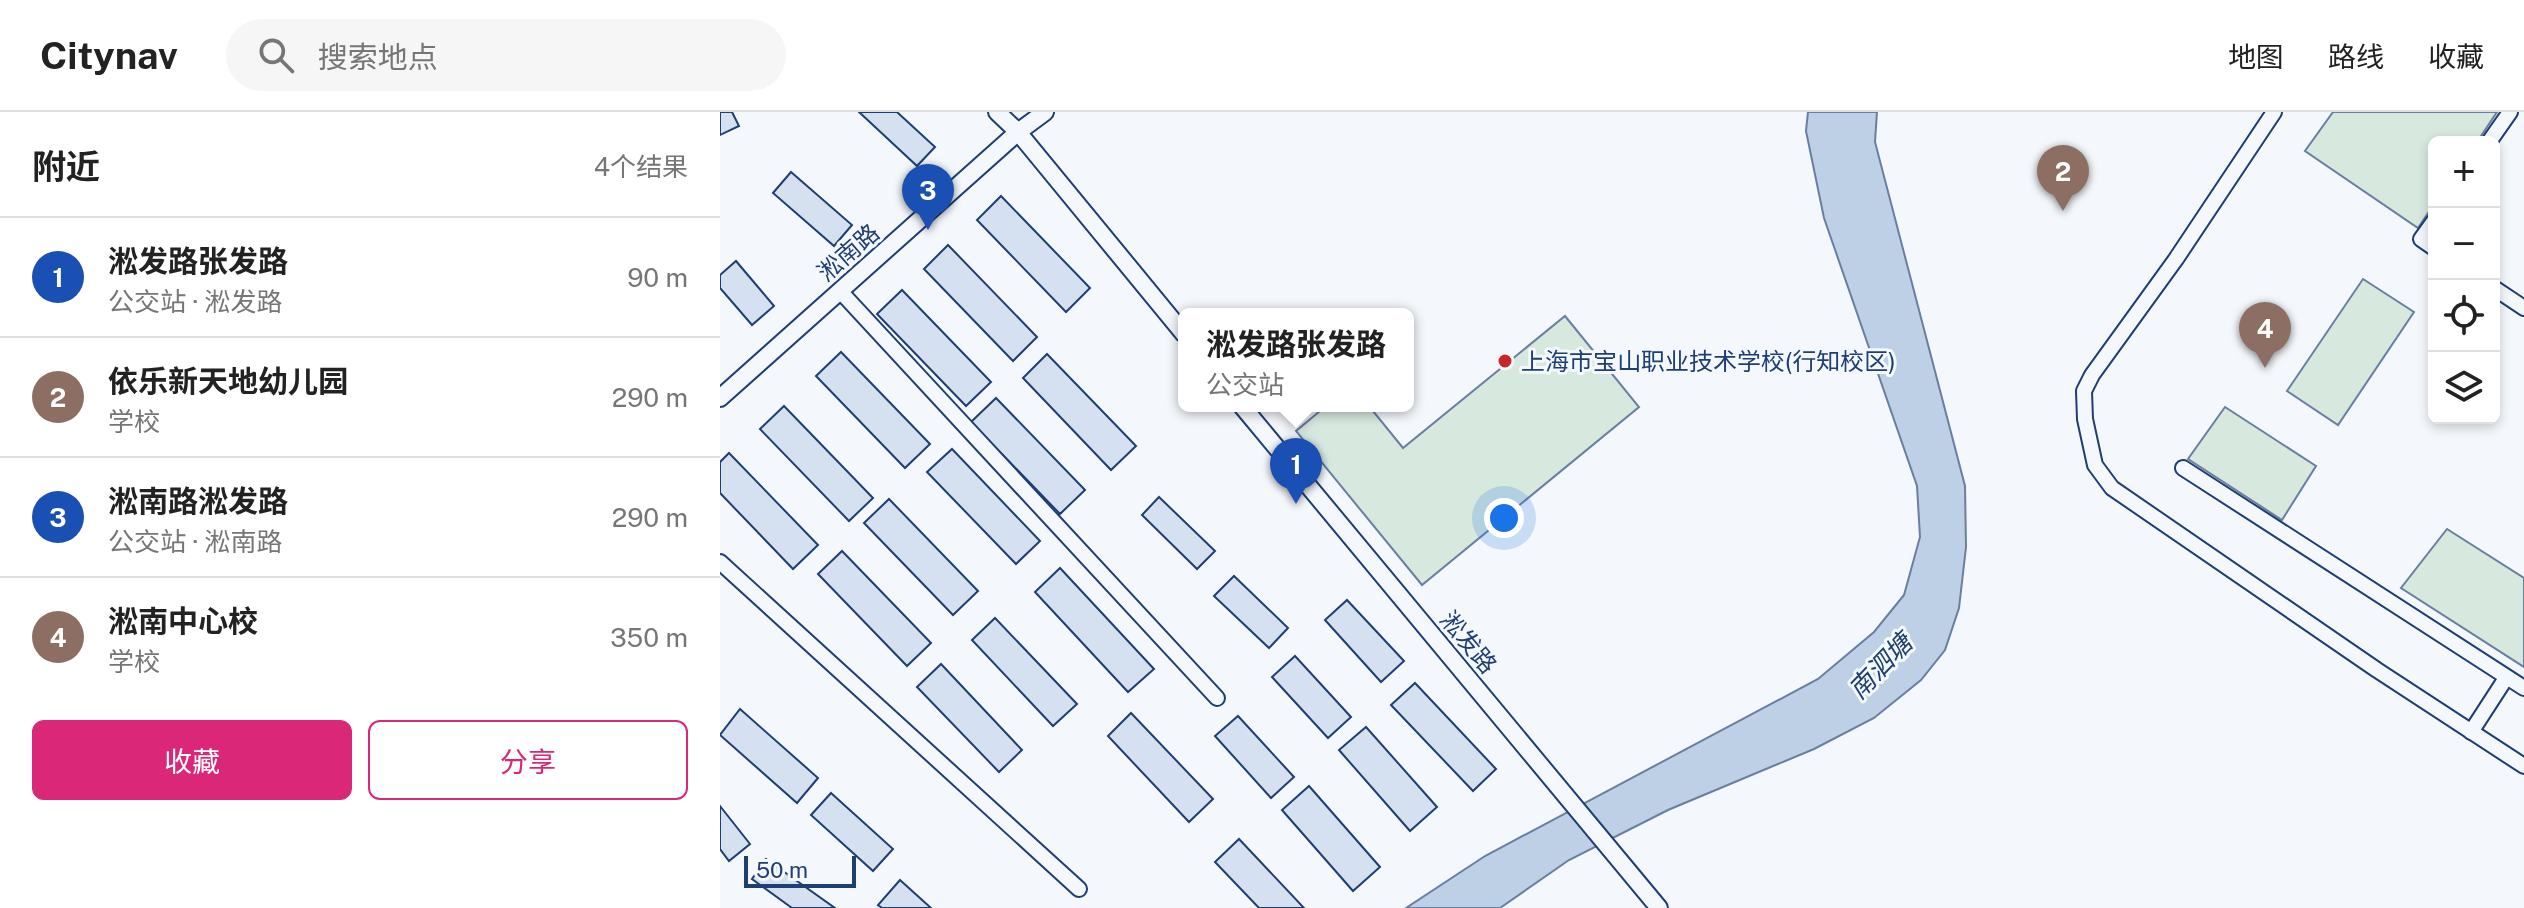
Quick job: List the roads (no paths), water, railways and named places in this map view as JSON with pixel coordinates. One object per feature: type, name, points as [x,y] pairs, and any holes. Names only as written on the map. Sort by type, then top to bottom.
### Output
[{"type":"street","points":[[997,112],[1018,132],[1178,327]]},
{"type":"street","name":"淞南路","points":[[720,398],[1018,132],[1045,112]]},
{"type":"street","points":[[2274,112],[2176,259],[2092,375],[2084,391],[2085,419],[2095,465],[2112,488],[2377,670],[2524,766]]},
{"type":"street","points":[[2493,136],[2510,112]]},
{"type":"street","points":[[2428,229],[2421,239],[2428,244]]},
{"type":"street","points":[[840,291],[1217,698]]},
{"type":"street","points":[[2500,292],[2524,308]]},
{"type":"street","name":"淞发路","points":[[1247,412],[1659,908]]},
{"type":"street","points":[[2183,468],[2524,688]]},
{"type":"street","points":[[720,562],[1079,889]]},
{"type":"street","points":[[2471,732],[2506,678]]},
{"type":"water","name":"南泗塘","points":[[1808,112],[1877,112],[1875,142],[1965,486],[1966,547],[1959,608],[1945,650],[1921,680],[1874,718],[1814,749],[1668,810],[1569,860],[1500,908],[1406,908],[1485,856],[1818,679],[1874,632],[1904,595],[1920,537],[1917,486],[1824,218],[1806,131]]},
{"type":"place","name":"依乐新天地幼儿园","points":[[2063,211]]},
{"type":"place","name":"淞南路淞发路","points":[[928,230]]},
{"type":"place","name":"上海市宝山职业技术学校(行知校区)","points":[[1505,361]]},
{"type":"place","name":"淞南中心校","points":[[2265,368]]},
{"type":"place","name":"淞发路张发路","points":[[1296,504]]}]
